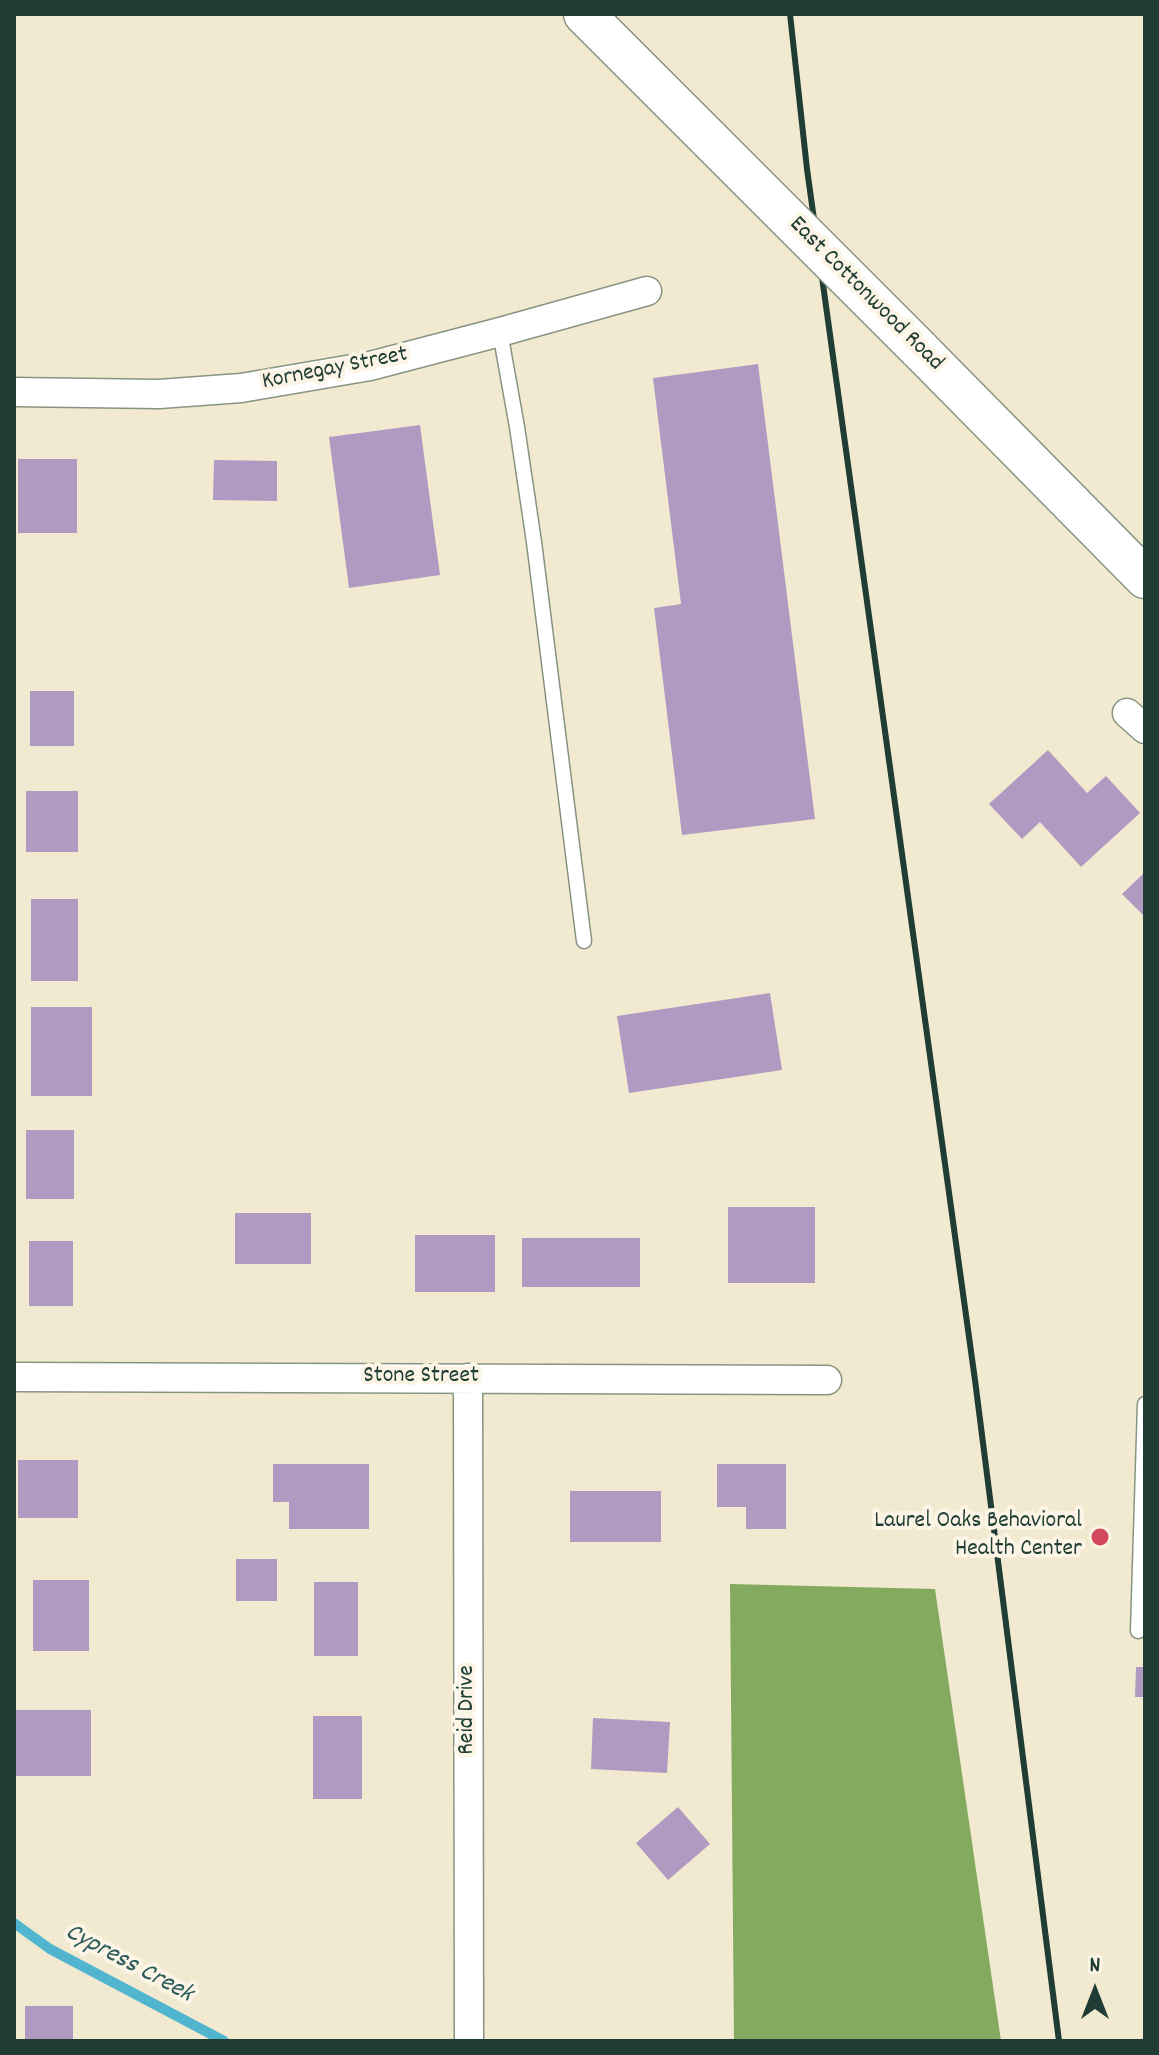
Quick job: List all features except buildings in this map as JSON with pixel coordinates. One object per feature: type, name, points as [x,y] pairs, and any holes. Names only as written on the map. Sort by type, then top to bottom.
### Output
[{"type":"main road","name":"East Cottonwood Road","points":[[584,14],[1145,578]]},
{"type":"street","name":"Kornegay Street","points":[[14,392],[159,394],[241,388],[370,366],[647,291]]},
{"type":"street","name":"Stone Street","points":[[14,1377],[827,1380]]},
{"type":"street","name":"Reid Drive","points":[[468,1378],[469,2041]]},
{"type":"lane","points":[[500,332],[534,542],[584,941]]},
{"type":"lane","points":[[1138,1631],[1145,1404]]},
{"type":"green space","points":[[730,1584],[935,1589],[1001,2041],[734,2041]]},
{"type":"waterway","name":"Cypress Creek","points":[[14,1923],[50,1949],[224,2041]]},
{"type":"railway","points":[[790,14],[807,169],[975,1380],[1059,2041]]},
{"type":"place","name":"Laurel Oaks Behavioral Health Center","points":[[1100,1537]]}]
